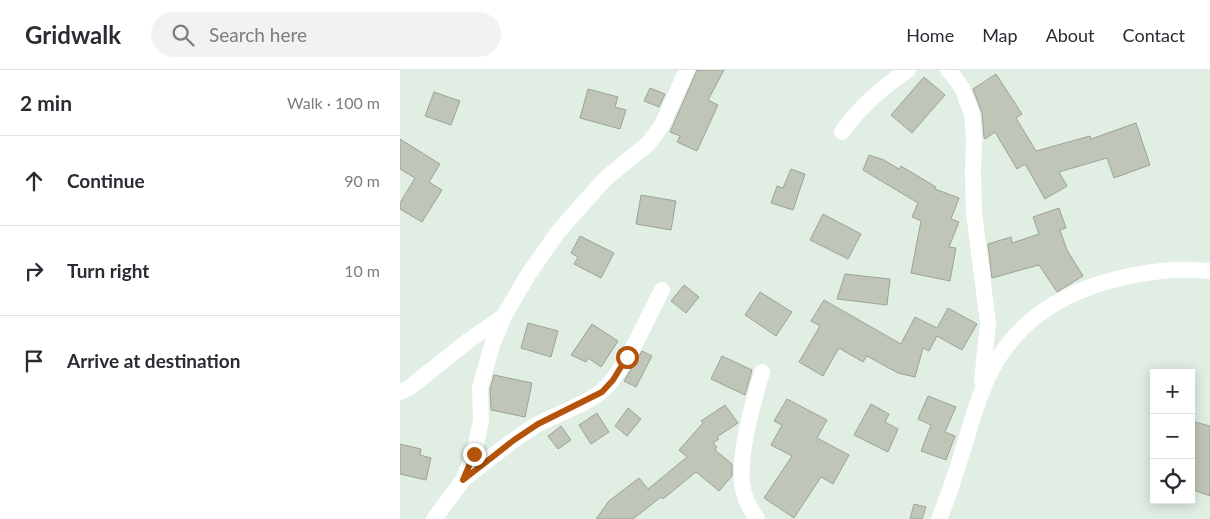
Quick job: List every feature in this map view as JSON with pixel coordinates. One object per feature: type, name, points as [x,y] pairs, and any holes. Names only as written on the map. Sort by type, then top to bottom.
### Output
[{"type":"street","points":[[434,519],[463,480],[474,454],[481,420],[480,388],[492,345],[504,316],[528,275],[558,232],[606,179],[649,143],[662,125],[687,70]]},
{"type":"street","points":[[842,132],[854,115],[880,90],[908,70]]},
{"type":"street","points":[[948,70],[962,88],[972,114],[974,138],[974,213],[988,323],[981,396]]},
{"type":"street","points":[[939,519],[991,371],[1011,341],[1041,312],[1074,292],[1126,276],[1174,270],[1210,271]]},
{"type":"street","points":[[463,480],[538,424],[602,392],[613,380],[627,357],[662,290]]},
{"type":"street","points":[[400,392],[409,388],[468,341],[504,316]]},
{"type":"street","points":[[757,519],[746,500],[742,483],[744,454],[752,407],[762,372]]},
{"type":"building","points":[[697,70],[724,70],[708,100],[718,105],[697,151],[677,142],[680,136],[670,132]]},
{"type":"building","points":[[996,74],[1022,114],[1016,118],[1036,151],[1090,136],[1091,139],[1136,123],[1150,165],[1114,178],[1107,158],[1059,172],[1067,186],[1045,199],[1025,164],[1017,169],[995,132],[985,139],[984,137],[982,113],[973,89]]},
{"type":"building","points":[[924,77],[945,95],[912,133],[891,115]]},
{"type":"building","points":[[650,88],[665,94],[659,107],[644,101]]},
{"type":"building","points":[[588,89],[618,97],[615,107],[626,110],[620,129],[580,118]]},
{"type":"building","points":[[434,92],[460,101],[451,125],[425,116]]},
{"type":"building","points":[[400,139],[440,164],[429,182],[442,190],[422,222],[400,209],[400,203],[415,178],[400,169]]},
{"type":"building","points":[[869,155],[884,160],[899,169],[901,166],[936,187],[935,189],[959,198],[951,219],[959,222],[949,247],[956,248],[950,281],[911,273],[921,221],[912,217],[918,203],[863,170]]},
{"type":"building","points":[[791,169],[805,174],[793,210],[771,203],[777,186],[783,188]]},
{"type":"building","points":[[641,195],[676,201],[671,230],[636,224]]},
{"type":"building","points":[[1059,208],[1066,228],[1060,230],[1067,250],[1083,276],[1057,292],[1039,265],[992,278],[988,244],[1011,237],[1012,243],[1039,234],[1033,217]]},
{"type":"building","points":[[823,214],[861,234],[848,259],[810,240]]},
{"type":"building","points":[[580,236],[614,253],[601,278],[574,264],[578,257],[571,253]]},
{"type":"building","points":[[845,274],[890,279],[887,305],[837,299]]},
{"type":"building","points":[[684,285],[699,297],[686,313],[671,301]]},
{"type":"building","points":[[760,292],[792,312],[776,336],[745,315]]},
{"type":"building","points":[[824,300],[901,344],[915,317],[937,328],[948,308],[977,324],[962,350],[937,336],[929,351],[923,348],[915,377],[898,373],[867,356],[863,362],[839,348],[823,376],[799,362],[820,326],[811,321]]},
{"type":"building","points":[[528,323],[558,331],[551,357],[521,348]]},
{"type":"building","points":[[592,324],[618,341],[601,367],[588,358],[586,362],[571,355]]},
{"type":"building","points":[[642,351],[652,356],[636,387],[624,381]]},
{"type":"building","points":[[722,356],[752,370],[745,395],[711,379]]},
{"type":"building","points":[[494,375],[532,383],[525,417],[491,410],[490,389]]},
{"type":"building","points":[[928,396],[956,407],[945,432],[955,436],[946,460],[921,451],[931,425],[918,419]]},
{"type":"building","points":[[787,399],[827,420],[817,438],[849,455],[833,484],[821,477],[794,518],[764,498],[792,456],[771,445],[782,425],[774,421]]},
{"type":"building","points":[[871,404],[889,414],[885,422],[898,429],[888,452],[854,435]]},
{"type":"building","points":[[725,405],[738,423],[717,437],[719,439],[713,443],[717,447],[715,450],[732,464],[732,476],[719,491],[696,472],[663,499],[661,497],[633,519],[596,519],[609,501],[639,478],[648,489],[687,457],[679,450],[703,423],[701,421]]},
{"type":"building","points":[[628,408],[641,419],[627,436],[615,426]]},
{"type":"building","points":[[597,413],[609,432],[591,444],[579,425]]},
{"type":"building","points":[[1195,422],[1210,426],[1210,496],[1195,490]]},
{"type":"building","points":[[561,426],[571,440],[558,449],[548,436]]},
{"type":"building","points":[[400,444],[421,449],[420,455],[431,458],[426,480],[400,474]]},
{"type":"building","points":[[914,504],[926,507],[922,519],[910,519]]},
{"type":"route","points":[[474,454],[463,480],[514,440],[538,424],[602,392],[613,380],[627,357]]}]
